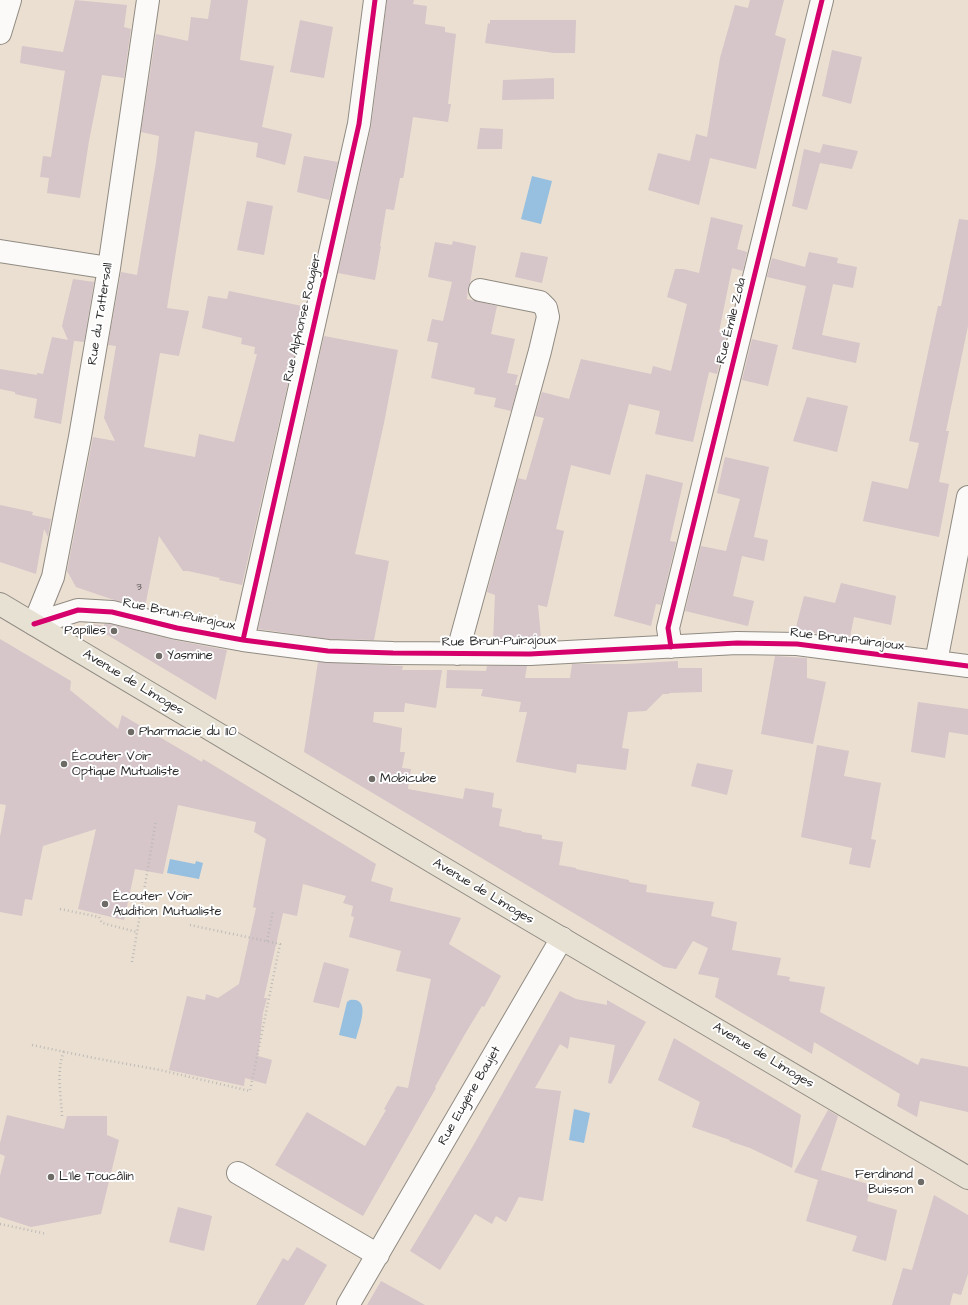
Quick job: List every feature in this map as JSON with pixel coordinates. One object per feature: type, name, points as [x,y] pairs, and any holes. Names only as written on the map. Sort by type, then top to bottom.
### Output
[{"type":"main road","name":"Avenue de Limoges","points":[[0,604],[968,1178]]},
{"type":"street","points":[[0,34],[10,0]]},
{"type":"street","name":"Rue du Tattersall","points":[[34,624],[53,577],[80,437],[109,268],[148,0]]},
{"type":"street","name":"Rue Alphonse Rougier","points":[[243,640],[358,124],[376,0]]},
{"type":"street","name":"Rue Émile Zola","points":[[671,647],[668,628],[822,0]]},
{"type":"street","points":[[0,251],[109,268]]},
{"type":"street","points":[[457,654],[548,317],[546,308],[540,302],[480,290]]},
{"type":"street","points":[[936,662],[968,497]]},
{"type":"street","name":"Rue Brun-Puirajoux","points":[[34,624],[78,610],[112,612],[177,628],[243,640],[328,651],[530,654],[737,643],[797,644],[968,666]]},
{"type":"street","name":"Rue Eugène Baujet","points":[[348,1305],[562,938]]},
{"type":"street","points":[[238,1173],[378,1255]]},
{"type":"path","points":[[132,962],[156,820]]},
{"type":"path","points":[[60,909],[99,917],[102,923],[137,932]]},
{"type":"path","points":[[267,941],[273,911]]},
{"type":"path","points":[[32,1045],[160,1070],[250,1091],[280,944],[190,925]]},
{"type":"path","points":[[62,1116],[60,1061],[64,1051]]},
{"type":"path","points":[[0,1224],[47,1234]]},
{"type":"water","points":[[532,176],[552,181],[541,224],[521,219]]},
{"type":"water","points":[[170,859],[195,864],[196,861],[203,863],[199,879],[167,873]]},
{"type":"water","points":[[350,1000],[357,1000],[361,1003],[362,1008],[361,1021],[356,1039],[339,1035],[347,1002]]},
{"type":"water","points":[[574,1109],[590,1113],[584,1143],[569,1140]]},
{"type":"building","points":[[75,0],[127,5],[124,27],[131,29],[124,78],[102,75],[80,198],[47,193],[49,178],[40,177],[43,156],[51,157],[65,71],[20,63],[22,46],[63,52]]},
{"type":"building","points":[[211,0],[248,0],[240,60],[274,66],[262,127],[292,134],[285,165],[256,157],[258,143],[195,131],[167,308],[189,311],[179,356],[160,353],[144,447],[195,457],[199,434],[234,442],[257,354],[254,354],[255,347],[241,344],[242,338],[202,328],[208,296],[227,299],[229,291],[302,306],[297,330],[300,331],[242,585],[219,580],[220,578],[183,571],[159,536],[145,607],[114,600],[76,587],[67,571],[93,437],[115,441],[104,418],[116,346],[108,345],[121,272],[137,275],[156,162],[159,136],[141,132],[156,34],[188,41],[191,17],[208,19]]},
{"type":"building","points":[[387,0],[414,0],[413,4],[427,6],[425,24],[445,27],[445,32],[456,34],[448,104],[451,104],[448,122],[413,117],[404,174],[403,178],[400,178],[394,210],[386,209],[375,280],[338,273],[371,127]]},
{"type":"building","points":[[750,0],[784,0],[775,35],[786,39],[756,169],[710,158],[699,205],[648,190],[658,153],[690,161],[696,134],[707,137],[720,58],[735,5],[748,8]]},
{"type":"building","points":[[300,20],[333,27],[324,78],[290,72]]},
{"type":"building","points":[[490,20],[576,20],[575,53],[554,53],[485,43],[488,23],[490,24]]},
{"type":"building","points":[[832,50],[862,57],[851,104],[822,96]]},
{"type":"building","points":[[554,78],[554,99],[502,100],[503,80]]},
{"type":"building","points":[[480,128],[503,129],[502,149],[477,149]]},
{"type":"building","points":[[823,144],[858,151],[852,169],[820,163],[807,210],[792,206],[804,149],[820,153]]},
{"type":"building","points":[[304,156],[338,162],[329,200],[297,192]]},
{"type":"building","points":[[247,201],[273,206],[264,255],[237,250]]},
{"type":"building","points":[[711,217],[743,225],[737,249],[747,252],[743,271],[732,268],[719,332],[727,334],[717,374],[709,372],[693,442],[655,434],[660,411],[629,404],[610,475],[571,465],[556,529],[564,531],[547,607],[538,605],[541,638],[531,638],[531,641],[493,641],[495,595],[487,592],[518,478],[526,480],[544,418],[535,416],[542,392],[569,399],[581,359],[651,374],[653,366],[671,371],[687,304],[667,297],[675,269],[683,269],[699,273]]},
{"type":"building","points":[[959,219],[968,220],[968,326],[946,431],[949,431],[939,482],[949,484],[939,537],[863,521],[872,481],[908,489],[919,443],[909,441],[938,306],[941,306]]},
{"type":"building","points":[[453,241],[476,246],[467,299],[497,306],[491,334],[515,339],[507,373],[518,375],[515,385],[518,385],[511,411],[494,407],[496,398],[474,394],[475,388],[431,378],[438,343],[427,341],[432,319],[443,321],[452,282],[428,277],[435,242],[452,245]]},
{"type":"building","points":[[521,252],[548,257],[542,283],[515,277]]},
{"type":"building","points":[[809,252],[838,258],[837,263],[857,267],[853,288],[833,284],[822,335],[860,343],[856,363],[792,349],[806,286],[767,277],[772,258],[805,267]]},
{"type":"building","points":[[73,279],[94,282],[84,342],[68,340],[62,326]]},
{"type":"building","points":[[324,336],[398,350],[384,423],[355,554],[389,561],[374,640],[329,639],[258,629]]},
{"type":"building","points":[[52,337],[74,341],[61,424],[34,418],[37,399],[0,389],[0,369],[37,375],[37,373],[43,374]]},
{"type":"building","points":[[752,339],[778,345],[768,386],[742,380]]},
{"type":"building","points":[[807,397],[848,406],[837,452],[793,441]]},
{"type":"building","points":[[725,457],[769,467],[754,537],[768,540],[764,561],[742,556],[733,596],[754,601],[748,626],[685,611],[701,546],[726,551],[740,499],[717,493]]},
{"type":"building","points":[[646,474],[683,483],[670,541],[676,542],[661,605],[656,604],[651,626],[614,616]]},
{"type":"building","points":[[0,505],[33,512],[32,515],[51,519],[48,537],[44,529],[36,574],[0,562]]},
{"type":"building","points":[[841,583],[896,596],[891,625],[854,617],[850,637],[795,631],[804,596],[835,603]]},
{"type":"building","points":[[93,624],[104,626],[104,624],[110,624],[174,640],[227,650],[216,700],[101,631]]},
{"type":"building","points":[[0,639],[71,681],[70,690],[118,729],[122,715],[202,762],[203,759],[376,864],[371,881],[393,888],[390,901],[461,918],[449,944],[501,976],[484,1007],[482,1006],[465,1034],[363,1216],[275,1165],[307,1112],[365,1146],[386,1110],[384,1109],[397,1086],[408,1088],[431,979],[396,971],[401,951],[349,937],[354,917],[351,916],[353,906],[343,903],[346,896],[303,884],[297,916],[283,913],[264,998],[267,998],[263,1013],[258,1056],[272,1060],[266,1084],[245,1078],[244,1086],[169,1070],[187,996],[205,1000],[206,994],[218,998],[239,984],[256,908],[253,907],[266,839],[254,832],[256,822],[178,805],[163,874],[135,869],[124,920],[78,909],[96,829],[43,846],[32,900],[25,899],[22,916],[0,912],[0,837],[6,805],[0,804]]},
{"type":"building","points":[[775,656],[807,658],[807,678],[826,682],[813,744],[761,734]]},
{"type":"building","points":[[678,661],[678,668],[702,668],[702,692],[663,694],[646,711],[628,712],[622,748],[629,749],[626,770],[577,764],[576,773],[516,762],[527,712],[519,712],[521,702],[481,696],[483,689],[446,688],[447,670],[486,671],[487,666],[527,666],[525,678],[570,678],[572,664],[625,664]]},
{"type":"building","points":[[318,662],[403,666],[402,670],[442,670],[436,708],[405,703],[404,712],[374,712],[373,722],[402,728],[400,752],[405,752],[402,768],[411,769],[408,789],[463,799],[465,788],[494,793],[492,807],[502,809],[499,826],[542,835],[542,839],[563,842],[559,865],[647,885],[646,892],[714,902],[711,916],[737,922],[732,950],[781,958],[777,975],[790,977],[789,981],[825,987],[820,1012],[918,1065],[921,1058],[968,1067],[968,1112],[920,1101],[917,1117],[897,1106],[900,1094],[814,1042],[812,1054],[715,997],[719,978],[698,974],[708,948],[693,941],[676,969],[664,967],[304,752]]},
{"type":"building","points":[[918,702],[968,709],[968,735],[949,732],[945,758],[911,752]]},
{"type":"building","points":[[817,745],[849,751],[844,776],[881,783],[871,839],[876,840],[870,868],[849,864],[852,848],[801,837]]},
{"type":"building","points":[[697,763],[733,770],[727,795],[691,786]]},
{"type":"building","points":[[324,962],[349,969],[339,1008],[313,1002]]},
{"type":"building","points":[[560,991],[576,999],[607,1005],[607,1000],[646,1022],[611,1084],[608,1083],[615,1045],[570,1037],[568,1049],[560,1044],[535,1088],[561,1091],[543,1201],[519,1197],[506,1222],[496,1216],[492,1224],[475,1214],[440,1270],[410,1251],[473,1146]]},
{"type":"building","points":[[674,1038],[801,1115],[792,1168],[750,1148],[692,1127],[700,1102],[658,1080]]},
{"type":"building","points":[[828,1110],[838,1116],[821,1170],[871,1185],[867,1201],[897,1210],[886,1261],[852,1251],[857,1236],[806,1221],[818,1180],[794,1172]]},
{"type":"building","points":[[7,1115],[64,1129],[67,1116],[107,1116],[107,1135],[119,1140],[101,1214],[31,1227],[0,1217],[0,1176],[5,1156],[0,1154],[0,1143]]},
{"type":"building","points":[[934,1195],[968,1215],[968,1274],[961,1295],[953,1293],[950,1305],[892,1305],[903,1268],[912,1270]]},
{"type":"building","points":[[178,1207],[212,1216],[204,1251],[169,1242]]},
{"type":"building","points":[[297,1247],[327,1265],[304,1305],[256,1305],[283,1258],[288,1261]]},
{"type":"building","points":[[381,1281],[425,1305],[367,1305]]},
{"type":"cycle path","points":[[243,640],[359,124],[375,0]]},
{"type":"cycle path","points":[[671,647],[668,628],[822,0]]},
{"type":"cycle path","points":[[34,624],[78,610],[112,612],[177,628],[243,640],[328,651],[530,654],[737,643],[797,644],[968,666]]},
{"type":"place","name":"Papilles","points":[[114,631]]},
{"type":"place","name":"Yasmine","points":[[159,656]]},
{"type":"place","name":"Pharmacie du 110","points":[[131,732]]},
{"type":"place","name":"Écouter Voir Optique Mutualiste","points":[[64,764]]},
{"type":"place","name":"Mobicube","points":[[372,779]]},
{"type":"place","name":"Écouter Voir Audition Mutualiste","points":[[105,904]]},
{"type":"place","name":"L’Ile Toucâlin","points":[[51,1177]]},
{"type":"place","name":"Ferdinand Buisson","points":[[921,1182]]}]
